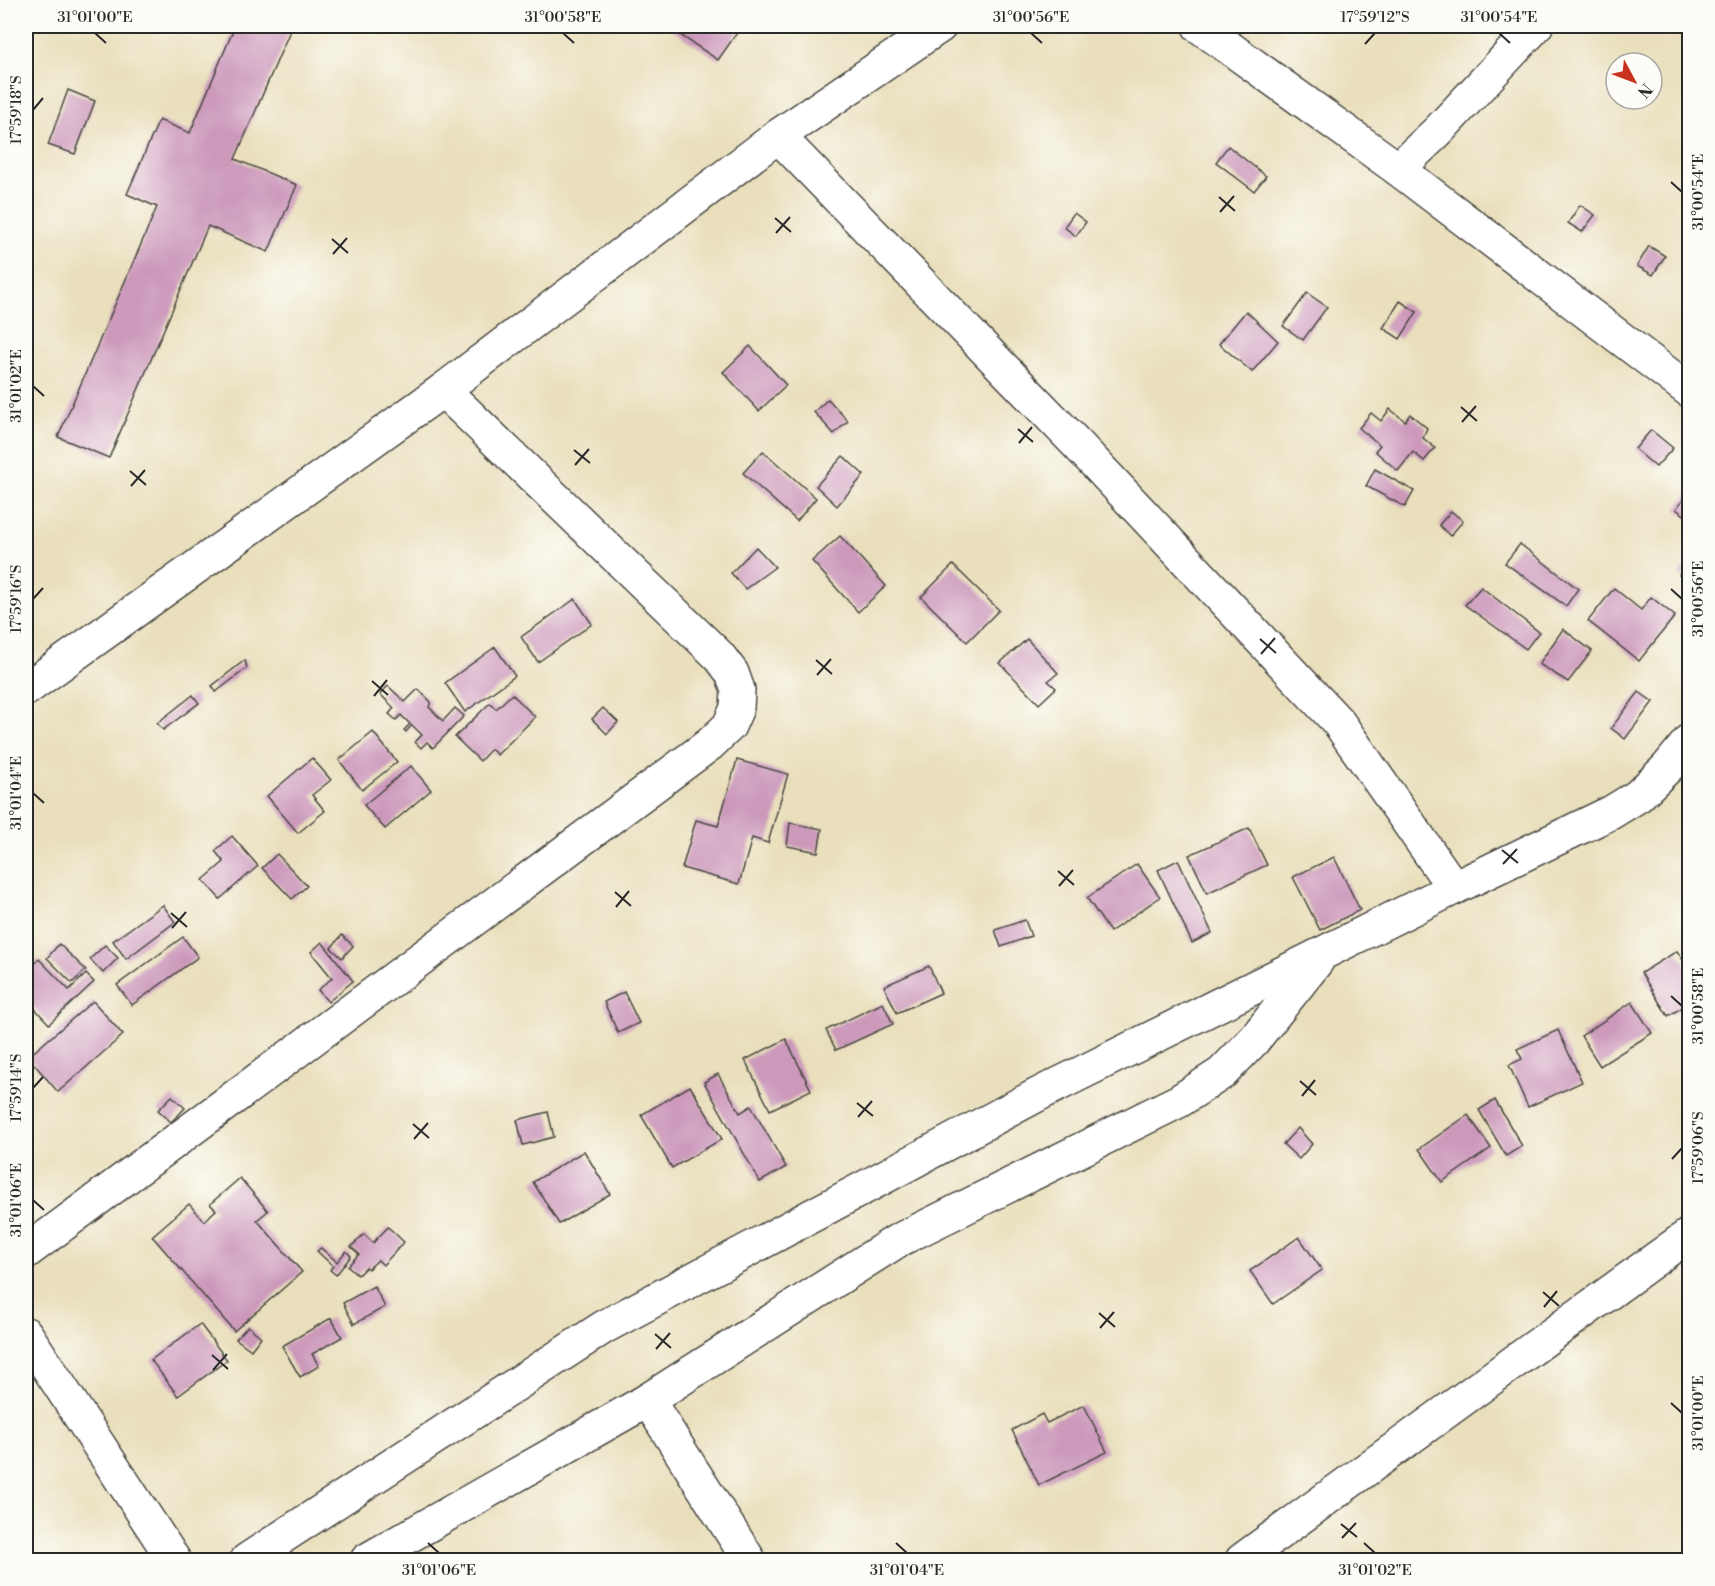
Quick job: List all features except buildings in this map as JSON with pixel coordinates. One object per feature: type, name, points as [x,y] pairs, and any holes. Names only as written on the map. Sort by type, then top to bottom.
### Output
[{"type":"street","points":[[26,689],[443,390],[778,136],[940,26]]},
{"type":"street","points":[[1199,26],[1398,169],[1689,391]]},
{"type":"street","points":[[1398,169],[1438,131],[1536,26]]},
{"type":"street","points":[[778,136],[1078,445],[1339,723],[1455,888]]},
{"type":"street","points":[[26,1252],[691,758],[729,726],[737,708],[738,690],[732,673],[719,656],[443,390]]},
{"type":"street","points":[[247,1560],[604,1327],[1041,1093],[1612,812],[1638,796],[1667,768],[1689,740]]},
{"type":"street","points":[[367,1560],[648,1400],[897,1241],[1179,1101],[1222,1073],[1254,1040],[1324,953]]},
{"type":"street","points":[[1242,1560],[1689,1233]]},
{"type":"street","points":[[26,1334],[174,1560]]},
{"type":"street","points":[[648,1400],[749,1560]]}]
